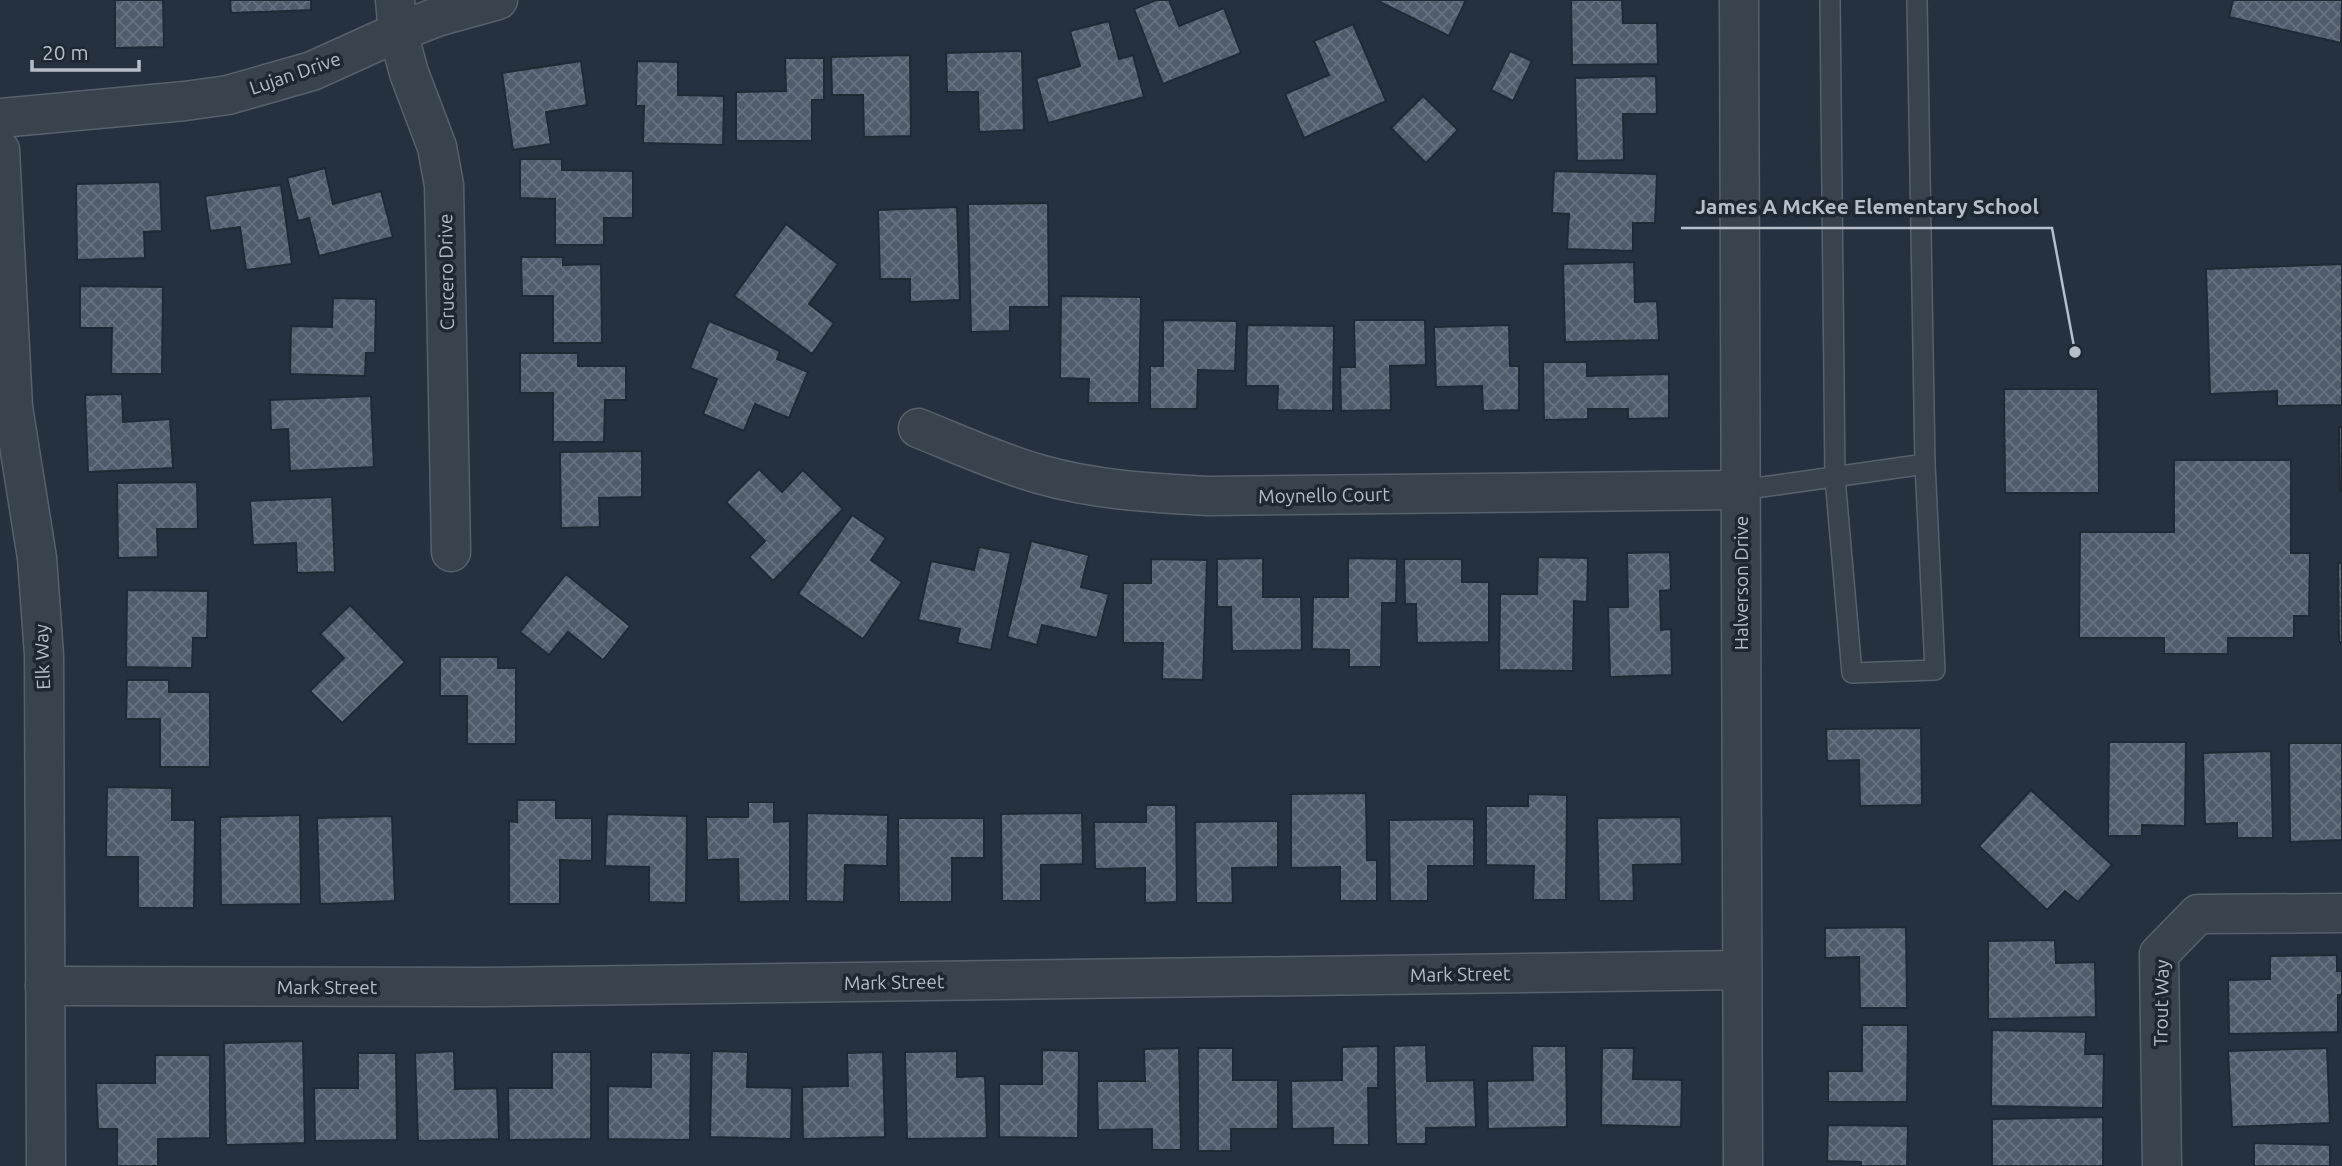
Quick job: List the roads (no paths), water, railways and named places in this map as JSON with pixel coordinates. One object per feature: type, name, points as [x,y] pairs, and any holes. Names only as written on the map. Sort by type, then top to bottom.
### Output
[{"type":"street","name":"Lujan Drive","points":[[0,118],[228,95],[312,71],[397,16],[437,17],[498,0]]},
{"type":"street","name":"Halverson Drive","points":[[1740,0],[1742,1166]]},
{"type":"street","name":"Crucero Drive","points":[[397,16],[409,73],[437,147],[444,185],[451,552]]},
{"type":"street","name":"Elk Way","points":[[0,150],[13,407],[37,558],[44,655],[46,1166]]},
{"type":"street","name":"Moynello Court","points":[[918,428],[999,462],[1031,472],[1128,491],[1209,496],[1741,490]]},
{"type":"street","name":"Trout Way","points":[[2162,1166],[2159,954],[2198,914],[2342,913]]},
{"type":"street","name":"Mark Street","points":[[45,986],[485,987],[1742,970]]},
{"type":"lane","points":[[1830,0],[1835,478],[1853,673],[1935,670],[1925,464],[1916,0]]},
{"type":"lane","points":[[1741,490],[1925,464]]},
{"type":"place","name":"James A McKee Elementary School","points":[[2075,352]]}]
